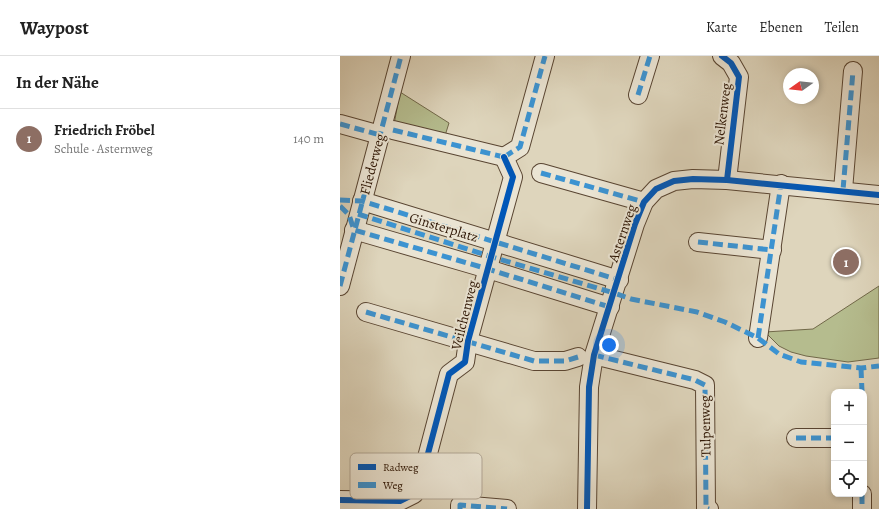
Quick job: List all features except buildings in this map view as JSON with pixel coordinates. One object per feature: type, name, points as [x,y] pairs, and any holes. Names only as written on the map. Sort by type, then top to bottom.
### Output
[{"type":"street","name":"Fliederweg","points":[[341,276],[362,201],[387,132],[401,56]]},
{"type":"street","points":[[496,242],[513,177],[504,157],[520,147],[545,56]]},
{"type":"street","points":[[638,95],[650,56]]},
{"type":"street","name":"Nelkenweg","points":[[722,56],[731,63],[739,77],[727,180]]},
{"type":"street","points":[[843,190],[853,71]]},
{"type":"street","points":[[340,124],[387,132]]},
{"type":"street","name":"Fliederweg","points":[[387,132],[504,157]]},
{"type":"street","points":[[541,172],[644,202]]},
{"type":"street","name":"Asternweg","points":[[587,509],[589,387],[586,356],[610,307],[635,224],[644,202],[656,189],[674,181],[693,179],[781,184],[879,195]]},
{"type":"street","points":[[758,338],[781,184]]},
{"type":"street","name":"Ginsterplatz","points":[[362,201],[619,280]]},
{"type":"street","name":"Ginsterplatz","points":[[354,230],[488,269],[610,307]]},
{"type":"street","name":"Veilchenweg","points":[[428,453],[449,374],[465,362],[468,341],[496,242]]},
{"type":"street","points":[[698,242],[772,250]]},
{"type":"street","name":"Veilchenweg","points":[[366,312],[534,361],[565,361],[586,356]]},
{"type":"street","name":"Tulpenweg","points":[[586,356],[695,380],[705,385],[706,508],[709,509]]},
{"type":"street","points":[[796,438],[831,438]]},
{"type":"street","points":[[862,497],[862,509]]},
{"type":"street","name":"Veilchenweg","points":[[340,500],[400,501],[404,499]]},
{"type":"street","points":[[460,509],[460,505],[506,509]]},
{"type":"green space","points":[[400,92],[449,123],[443,142],[393,130]]},
{"type":"green space","points":[[879,286],[879,358],[848,362],[806,356],[791,352],[779,346],[765,332],[813,329]]},
{"type":"marked path","points":[[340,286],[401,56]]},
{"type":"marked path","points":[[504,157],[520,147],[545,56]]},
{"type":"marked path","points":[[638,95],[650,56]]},
{"type":"marked path","points":[[843,190],[853,71]]},
{"type":"marked path","points":[[340,124],[380,135]]},
{"type":"marked path","points":[[393,130],[504,157]]},
{"type":"marked path","points":[[541,173],[644,202]]},
{"type":"marked path","points":[[758,338],[781,184]]},
{"type":"marked path","points":[[340,200],[362,201],[619,280]]},
{"type":"marked path","points":[[340,206],[349,215],[354,230],[488,269],[610,307]]},
{"type":"marked path","points":[[358,214],[492,257],[631,299],[697,312],[725,322],[758,338],[779,354],[801,362],[861,368],[879,366]]},
{"type":"marked path","points":[[698,242],[772,250]]},
{"type":"marked path","points":[[366,312],[534,361],[565,361],[578,357]]},
{"type":"marked path","points":[[594,355],[695,380],[705,385],[706,508],[709,509]]},
{"type":"marked path","points":[[861,368],[862,389]]},
{"type":"marked path","points":[[796,438],[831,438]]},
{"type":"marked path","points":[[862,497],[862,509]]},
{"type":"marked path","points":[[460,509],[460,505],[507,509]]},
{"type":"cycle path","points":[[722,56],[731,63],[739,77],[727,180]]},
{"type":"cycle path","points":[[428,453],[449,374],[465,362],[468,341],[513,177],[504,157]]},
{"type":"cycle path","points":[[587,509],[589,387],[594,355],[635,224],[644,202],[656,189],[674,181],[693,179],[727,180],[879,195]]},
{"type":"cycle path","points":[[340,500],[400,501],[404,499]]},
{"type":"place","name":"Friedrich Fröbel","points":[[846,262]]}]
